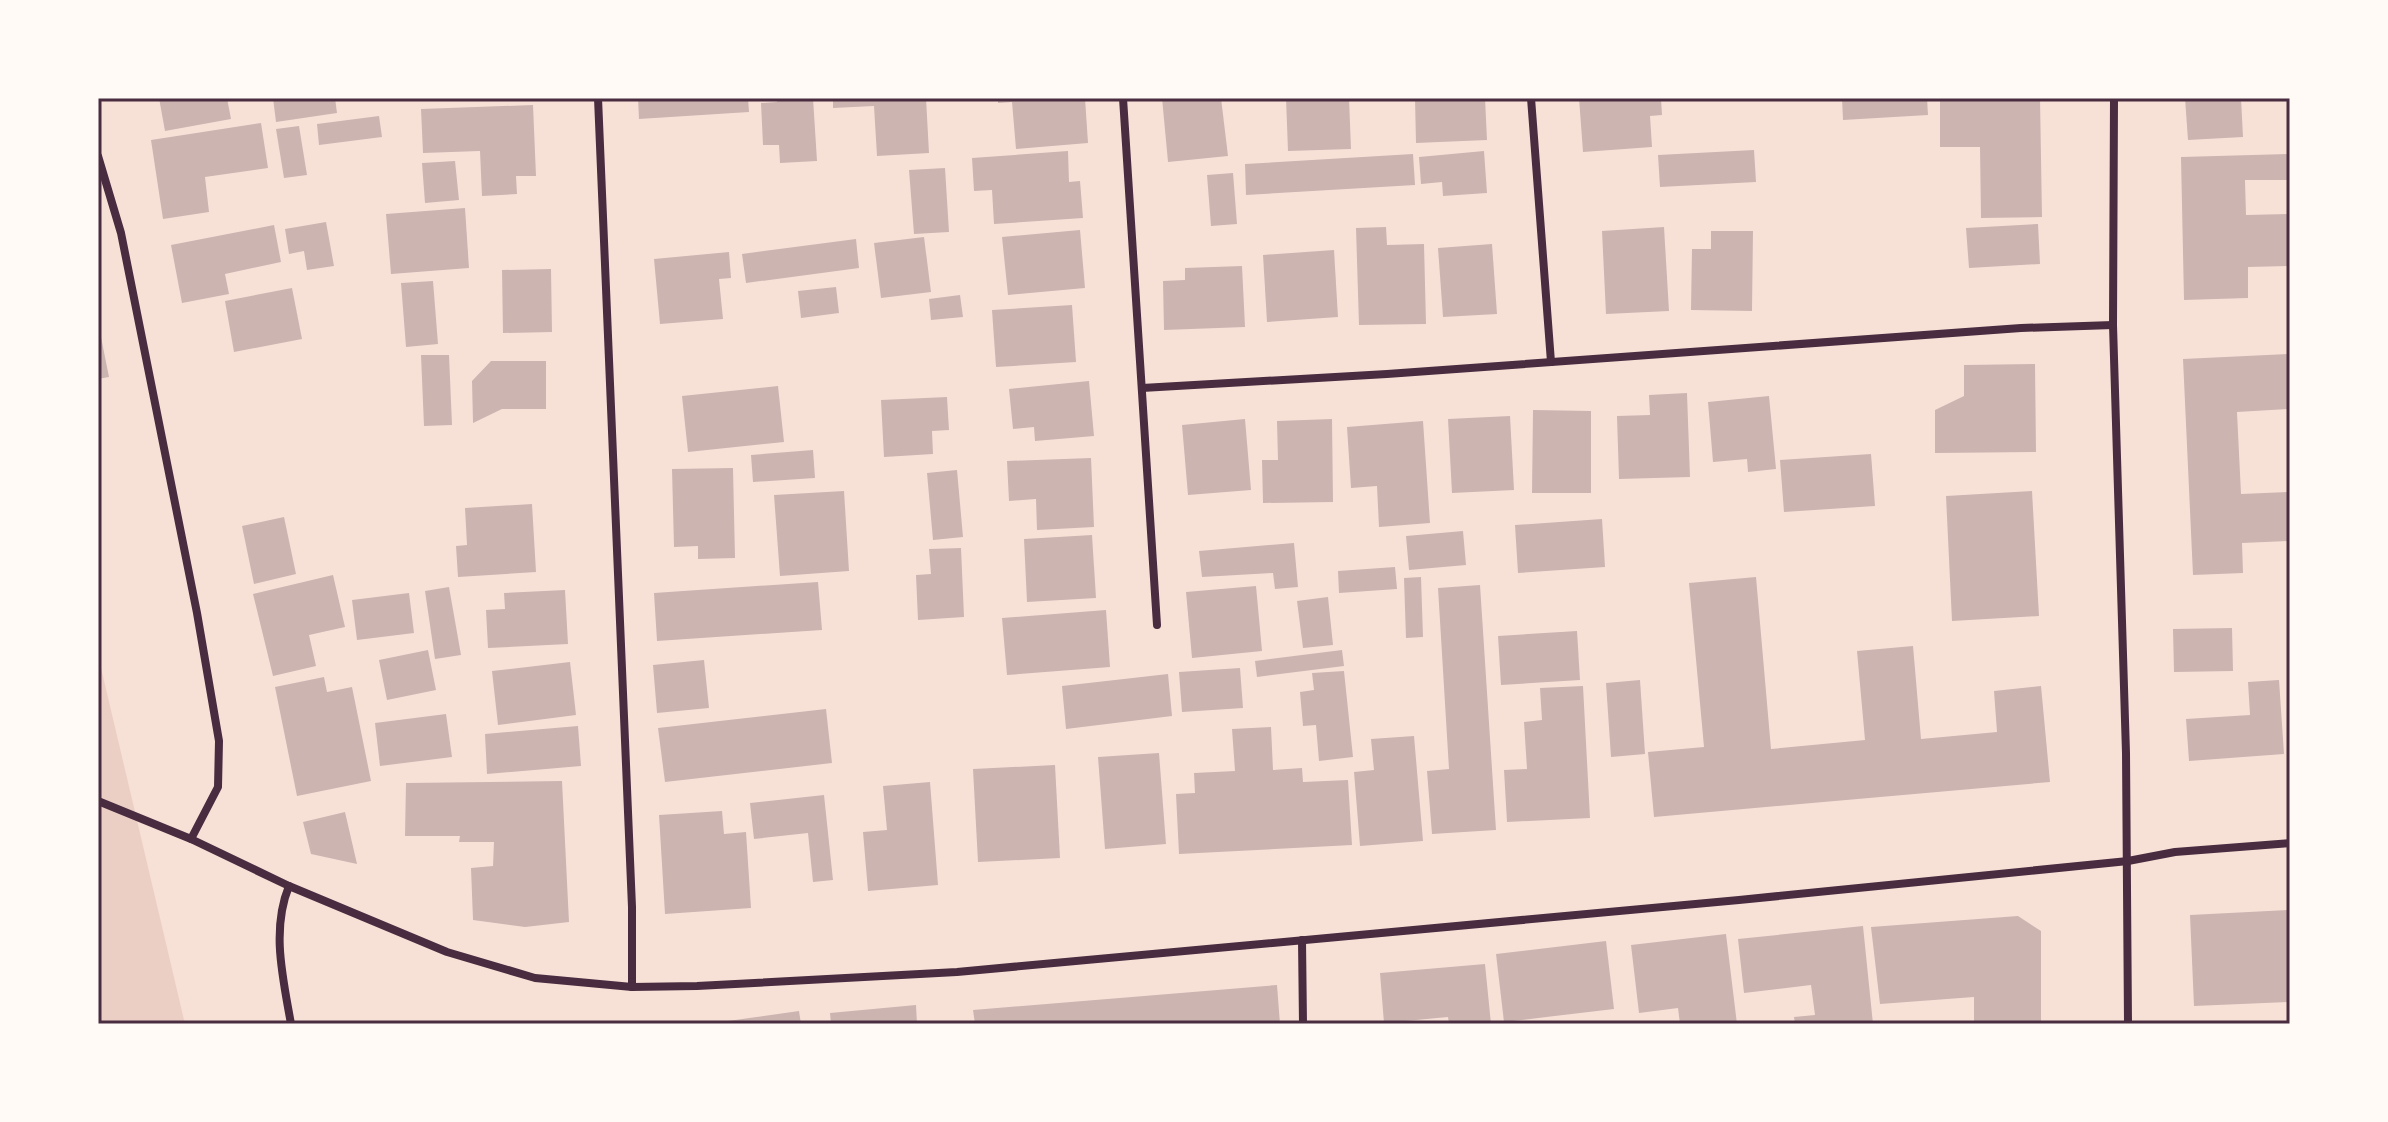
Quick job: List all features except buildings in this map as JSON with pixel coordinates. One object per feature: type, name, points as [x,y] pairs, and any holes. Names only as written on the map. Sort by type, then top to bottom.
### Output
[{"type":"street","points":[[598,98],[632,907],[632,987]]},
{"type":"street","points":[[1123,98],[1157,625]]},
{"type":"street","points":[[1531,98],[1551,362]]},
{"type":"street","points":[[2114,98],[2113,325],[2128,861],[2128,1024]]},
{"type":"street","points":[[98,156],[121,233],[197,613],[219,741],[218,787],[191,839]]},
{"type":"street","points":[[1142,388],[2021,328],[2113,325]]},
{"type":"street","points":[[98,801],[447,952],[535,978],[632,987],[957,972],[2290,843]]},
{"type":"street","points":[[289,886],[282,905],[279,955],[291,1024]]},
{"type":"street","points":[[1302,940],[1303,1024]]},
{"type":"shaded area","points":[[98,655],[185,1024],[98,1024]]}]
